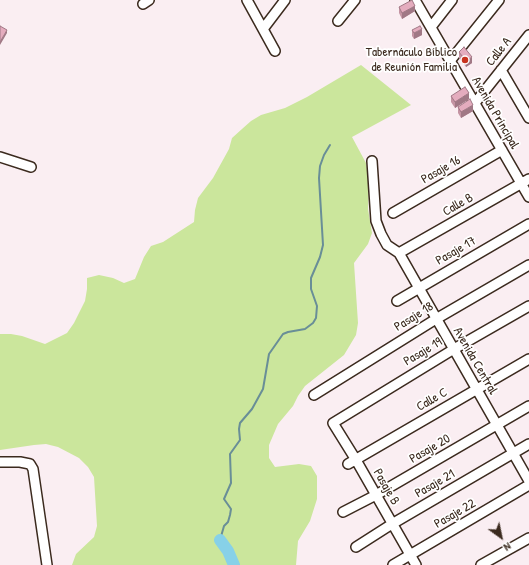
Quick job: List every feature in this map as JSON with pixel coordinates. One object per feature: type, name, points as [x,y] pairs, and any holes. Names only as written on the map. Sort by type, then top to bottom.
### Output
[{"type":"street","points":[[246,0],[275,51]]},
{"type":"street","points":[[263,29],[285,0]]},
{"type":"street","points":[[338,21],[355,0]]},
{"type":"street","name":"Avenida Principal","points":[[415,0],[502,150],[525,181],[529,197]]},
{"type":"street","points":[[431,27],[452,0]]},
{"type":"street","points":[[450,61],[499,0]]},
{"type":"street","name":"Calle A","points":[[475,103],[501,70],[528,40]]},
{"type":"street","points":[[501,70],[529,118]]},
{"type":"street","name":"Pasaje 16","points":[[393,213],[502,150]]},
{"type":"street","points":[[0,157],[31,167]]},
{"type":"street","name":"Avenida Central","points":[[372,161],[376,221],[381,234],[388,246],[399,253],[529,482]]},
{"type":"street","name":"Calle B","points":[[399,253],[525,181]]},
{"type":"street","name":"Pasaje 17","points":[[397,301],[529,224]]},
{"type":"street","name":"Pasaje 18","points":[[314,395],[436,318],[529,265]]},
{"type":"street","name":"Pasaje 19","points":[[333,423],[454,349],[529,306]]},
{"type":"street","name":"Calle C","points":[[352,462],[529,359]]},
{"type":"street","name":"Pasaje 20","points":[[343,512],[376,495],[529,406]]},
{"type":"street","name":"Pasaje B","points":[[333,423],[352,462],[376,495],[416,565]]},
{"type":"street","name":"Pasaje 21","points":[[356,547],[392,524],[529,444]]},
{"type":"street","points":[[0,462],[20,462],[30,464],[33,469],[47,565]]},
{"type":"street","name":"Pasaje 22","points":[[393,565],[529,485]]},
{"type":"street","points":[[481,565],[529,538]]},
{"type":"green space","points":[[361,65],[411,105],[352,137],[366,163],[369,185],[368,209],[372,233],[368,244],[354,263],[358,323],[356,335],[344,355],[305,386],[293,406],[278,424],[269,445],[269,458],[275,467],[299,464],[311,466],[317,476],[317,499],[310,521],[298,541],[296,565],[72,565],[76,554],[94,537],[97,526],[94,477],[88,467],[79,458],[58,447],[46,444],[0,450],[0,334],[22,336],[45,344],[67,333],[85,301],[87,278],[99,275],[113,278],[124,283],[135,279],[144,257],[151,246],[163,242],[194,222],[198,198],[213,178],[229,149],[232,138],[251,121],[261,115],[285,108],[307,97]]},
{"type":"building","points":[[412,0],[415,6],[402,13],[399,7]]},
{"type":"building","points":[[0,26],[7,30],[0,42]]},
{"type":"building","points":[[420,26],[422,29],[414,33],[412,30]]},
{"type":"building","points":[[464,47],[472,57],[466,61],[459,52]]},
{"type":"building","points":[[465,87],[469,93],[455,102],[451,96]]},
{"type":"building","points":[[470,99],[473,105],[461,112],[458,107]]},
{"type":"waterway","points":[[220,540],[224,526],[228,522],[231,509],[224,499],[231,483],[230,454],[240,440],[240,423],[252,409],[263,389],[269,354],[283,334],[305,329],[313,323],[316,318],[317,306],[311,289],[311,278],[320,257],[323,245],[319,178],[320,166],[330,145]]},
{"type":"waterway","points":[[220,540],[228,551],[234,565]]},
{"type":"place","name":"Tabernáculo Bíblico de Reunión Familia","points":[[465,60]]}]
